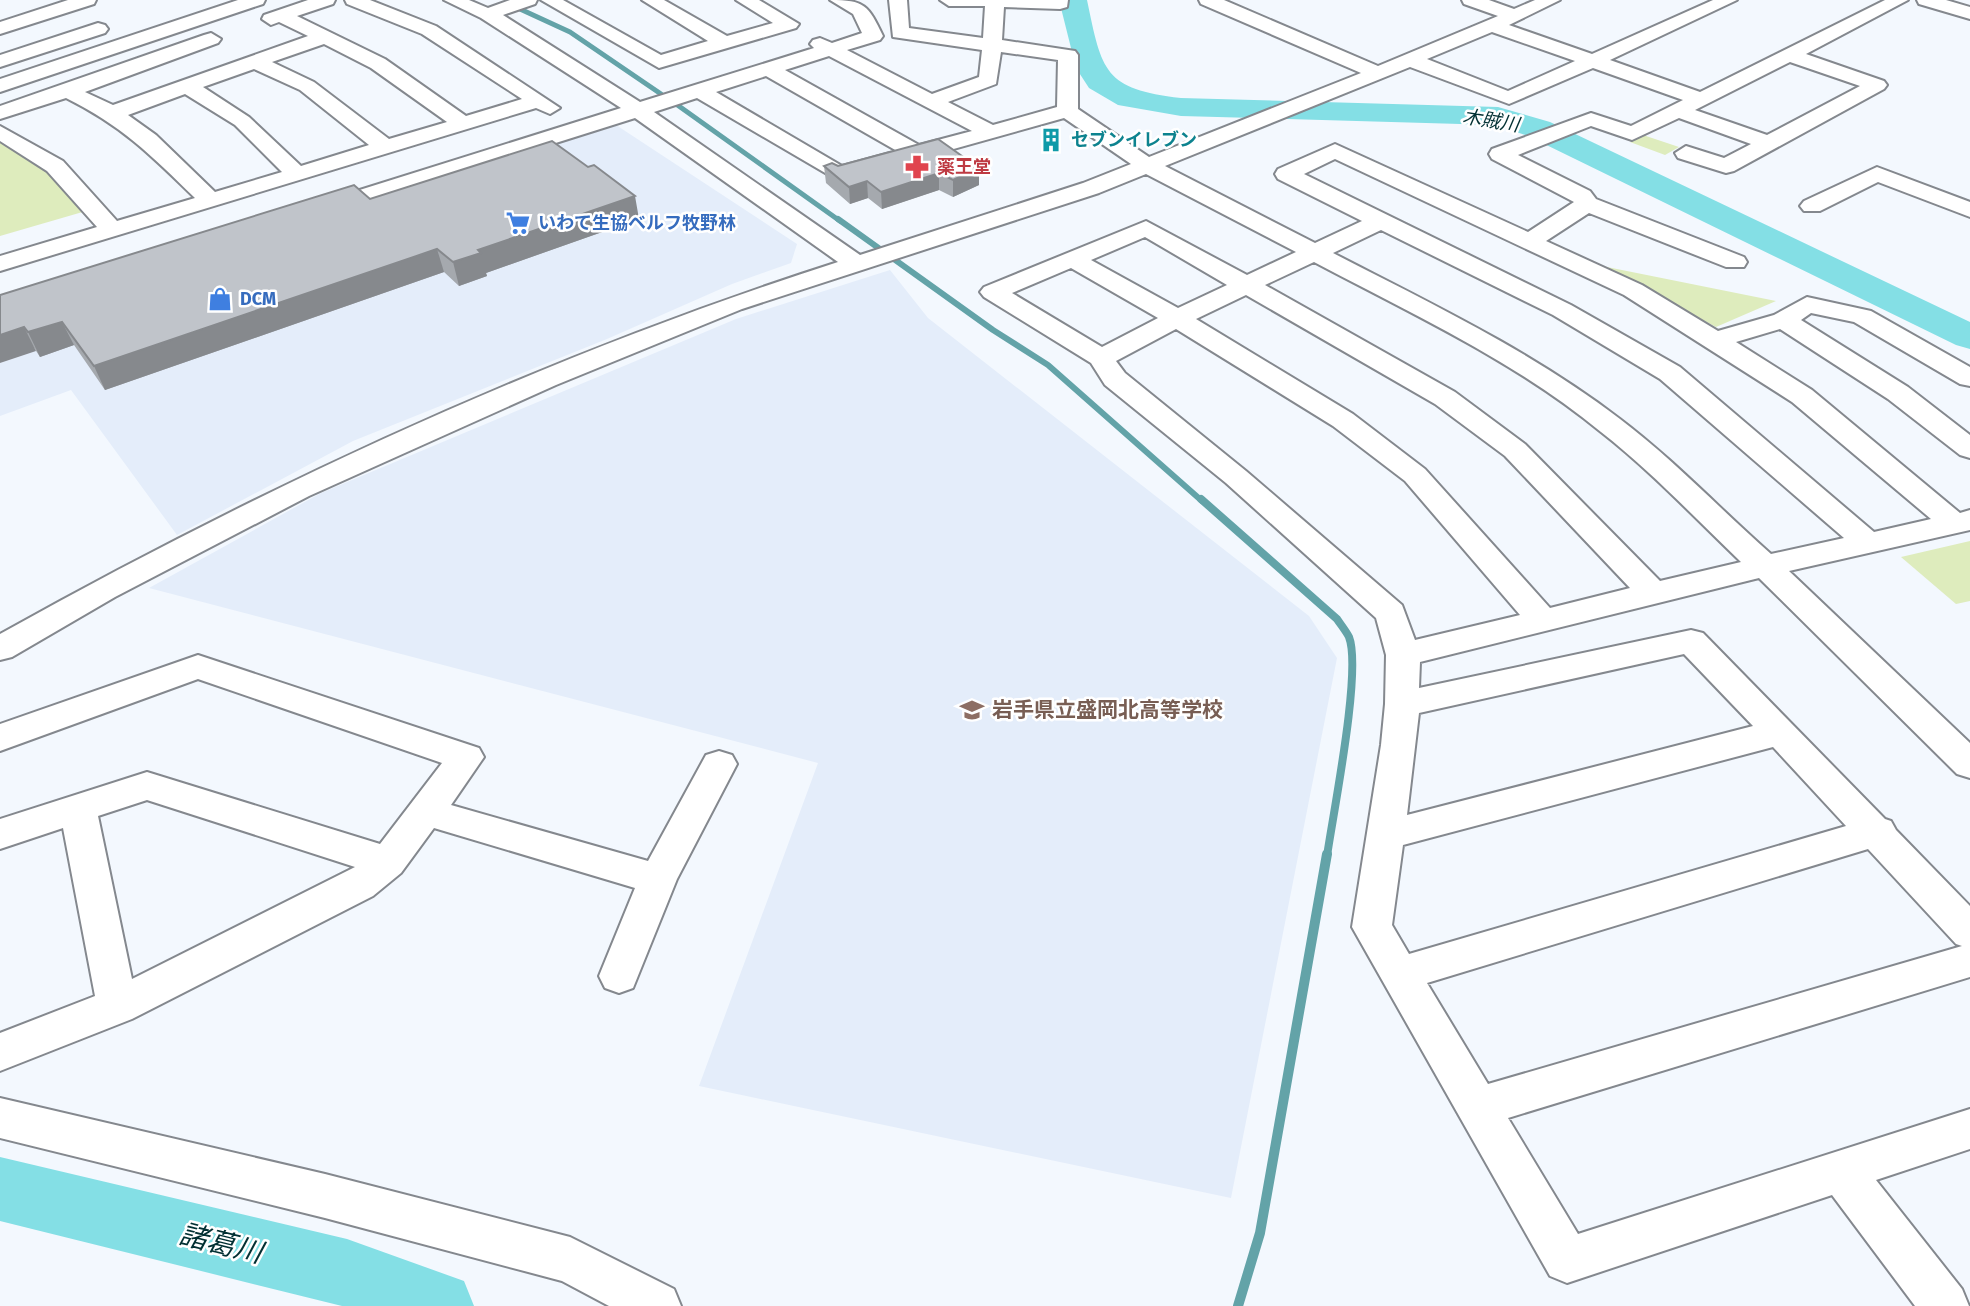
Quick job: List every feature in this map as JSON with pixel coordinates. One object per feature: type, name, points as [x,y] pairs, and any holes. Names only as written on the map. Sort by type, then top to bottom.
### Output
[{"type":"street","points":[[0,28],[87,0]]},
{"type":"street","points":[[0,86],[256,0]]},
{"type":"street","points":[[258,24],[326,0]]},
{"type":"street","points":[[354,0],[429,30],[579,127]]},
{"type":"street","points":[[453,0],[488,14],[636,109],[856,263]]},
{"type":"street","points":[[488,14],[528,0]]},
{"type":"street","points":[[550,0],[659,62],[789,24]]},
{"type":"street","points":[[651,0],[725,43]]},
{"type":"street","points":[[745,0],[830,50],[989,131]]},
{"type":"street","points":[[302,215],[873,36],[861,11],[839,0]]},
{"type":"street","points":[[898,0],[900,33],[1068,55],[1067,111]]},
{"type":"street","points":[[949,0],[1060,3],[1059,0]]},
{"type":"street","points":[[1208,0],[1378,73]]},
{"type":"street","points":[[1471,0],[1514,15]]},
{"type":"street","points":[[0,649],[104,590],[299,490],[557,375],[733,304],[1091,188],[1280,110],[1378,73],[1551,0]]},
{"type":"street","points":[[1408,59],[1509,98],[1727,0]]},
{"type":"street","points":[[1735,262],[1587,204],[1582,196],[1500,154],[1591,119],[1632,134],[1899,0]]},
{"type":"street","points":[[1926,0],[1970,13]]},
{"type":"street","points":[[931,101],[989,80],[995,1]]},
{"type":"street","points":[[18,5],[39,16]]},
{"type":"street","points":[[152,11],[211,39]]},
{"type":"street","points":[[281,16],[325,37],[354,47],[408,81],[460,122]]},
{"type":"street","points":[[0,61],[114,24]]},
{"type":"street","points":[[1492,25],[1701,99]]},
{"type":"street","points":[[0,113],[234,32]]},
{"type":"street","points":[[113,113],[325,37]]},
{"type":"street","points":[[1686,153],[1726,166],[1877,85],[1789,55]]},
{"type":"street","points":[[255,62],[307,86],[385,147]]},
{"type":"street","points":[[768,69],[915,152]]},
{"type":"street","points":[[187,86],[242,121],[297,174]]},
{"type":"street","points":[[698,90],[839,174],[1067,111],[1148,166],[1488,342],[1551,382],[1612,426],[1765,566],[1970,765]]},
{"type":"street","points":[[67,91],[113,113],[148,140],[210,200]]},
{"type":"street","points":[[0,264],[539,101]]},
{"type":"street","points":[[1678,111],[1769,143]]},
{"type":"street","points":[[0,132],[55,166],[112,230]]},
{"type":"street","points":[[1868,543],[1670,373],[1562,310],[1286,174],[1335,151],[1633,290],[1802,396],[1962,521]]},
{"type":"street","points":[[1812,206],[1877,174],[1970,210]]},
{"type":"street","points":[[1528,242],[1587,204]]},
{"type":"street","points":[[1101,358],[1177,318],[1381,221]]},
{"type":"street","points":[[1653,593],[1515,450],[1445,398],[1146,228],[993,292],[1101,358],[1115,379],[1236,477],[1391,613],[1403,655],[1402,704],[1399,745],[1372,927],[1567,1260],[1970,1129]]},
{"type":"street","points":[[1072,258],[1177,318],[1343,420],[1415,475],[1543,620]]},
{"type":"street","points":[[1714,340],[1783,320],[1807,305],[1862,317],[1970,378]]},
{"type":"street","points":[[1783,320],[1898,393],[1970,449]]},
{"type":"street","points":[[1403,655],[1765,566],[1962,521]]},
{"type":"street","points":[[1402,704],[1692,641],[1878,831],[1970,932]]},
{"type":"street","points":[[0,738],[198,667],[466,757],[388,862],[359,885],[117,1006],[0,1052]]},
{"type":"street","points":[[1385,835],[1780,732]]},
{"type":"street","points":[[619,976],[658,879],[719,764]]},
{"type":"street","points":[[0,834],[147,786],[388,862]]},
{"type":"street","points":[[78,809],[117,1006]]},
{"type":"street","points":[[426,812],[658,879]]},
{"type":"street","points":[[1400,974],[1878,831]]},
{"type":"street","points":[[1478,1107],[1970,960]]},
{"type":"street","points":[[0,1118],[325,1196],[570,1260],[657,1306]]},
{"type":"street","points":[[1841,1171],[1945,1306]]},
{"type":"shaded area","points":[[613,123],[797,244],[791,263],[732,284],[607,339],[353,441],[177,535],[71,390],[0,416],[0,318]]},
{"type":"shaded area","name":"岩手県立盛岡北高等学校","points":[[890,270],[928,318],[1309,616],[1337,658],[1231,1198],[699,1086],[818,763],[149,588],[321,493],[736,319]]},
{"type":"green space","points":[[1643,135],[1679,147],[1665,155],[1630,142]]},
{"type":"green space","points":[[0,138],[46,165],[86,211],[0,236]]},
{"type":"green space","points":[[1602,266],[1776,301],[1716,327]]},
{"type":"green space","points":[[1970,541],[1970,601],[1956,604],[1901,557]]},
{"type":"building","points":[[938,139],[979,168],[953,180],[939,173],[881,192],[867,181],[849,187],[824,166],[832,163],[838,166]]},
{"type":"building","points":[[552,141],[588,167],[594,165],[635,196],[478,250],[481,253],[453,262],[437,249],[94,366],[62,322],[28,332],[24,327],[0,335],[0,295],[354,185],[370,199]]},
{"type":"waterway","name":"木賊川","points":[[1073,0],[1084,50],[1091,68],[1100,81],[1112,91],[1129,98],[1181,107],[1498,116],[1539,129],[1970,337]]},
{"type":"waterway","points":[[520,9],[570,32],[661,94]]},
{"type":"waterway","points":[[676,104],[840,221]]},
{"type":"waterway","points":[[838,219],[993,330],[1048,365],[1202,501]]},
{"type":"waterway","points":[[1201,499],[1337,619],[1349,637],[1352,654],[1349,710],[1327,856]]},
{"type":"waterway","points":[[1238,1306],[1260,1233],[1327,854]]},
{"type":"waterway","name":"諸葛川","points":[[0,1189],[347,1273],[439,1306]]},
{"type":"place","name":"セブンイレブン","points":[[1051,140]]},
{"type":"place","name":"薬王堂","points":[[917,167]]},
{"type":"place","name":"いわて生協ベルフ牧野林","points":[[518,223]]},
{"type":"place","name":"DCM","points":[[220,299]]},
{"type":"place","name":"岩手県立盛岡北高等学校","points":[[972,710]]}]
